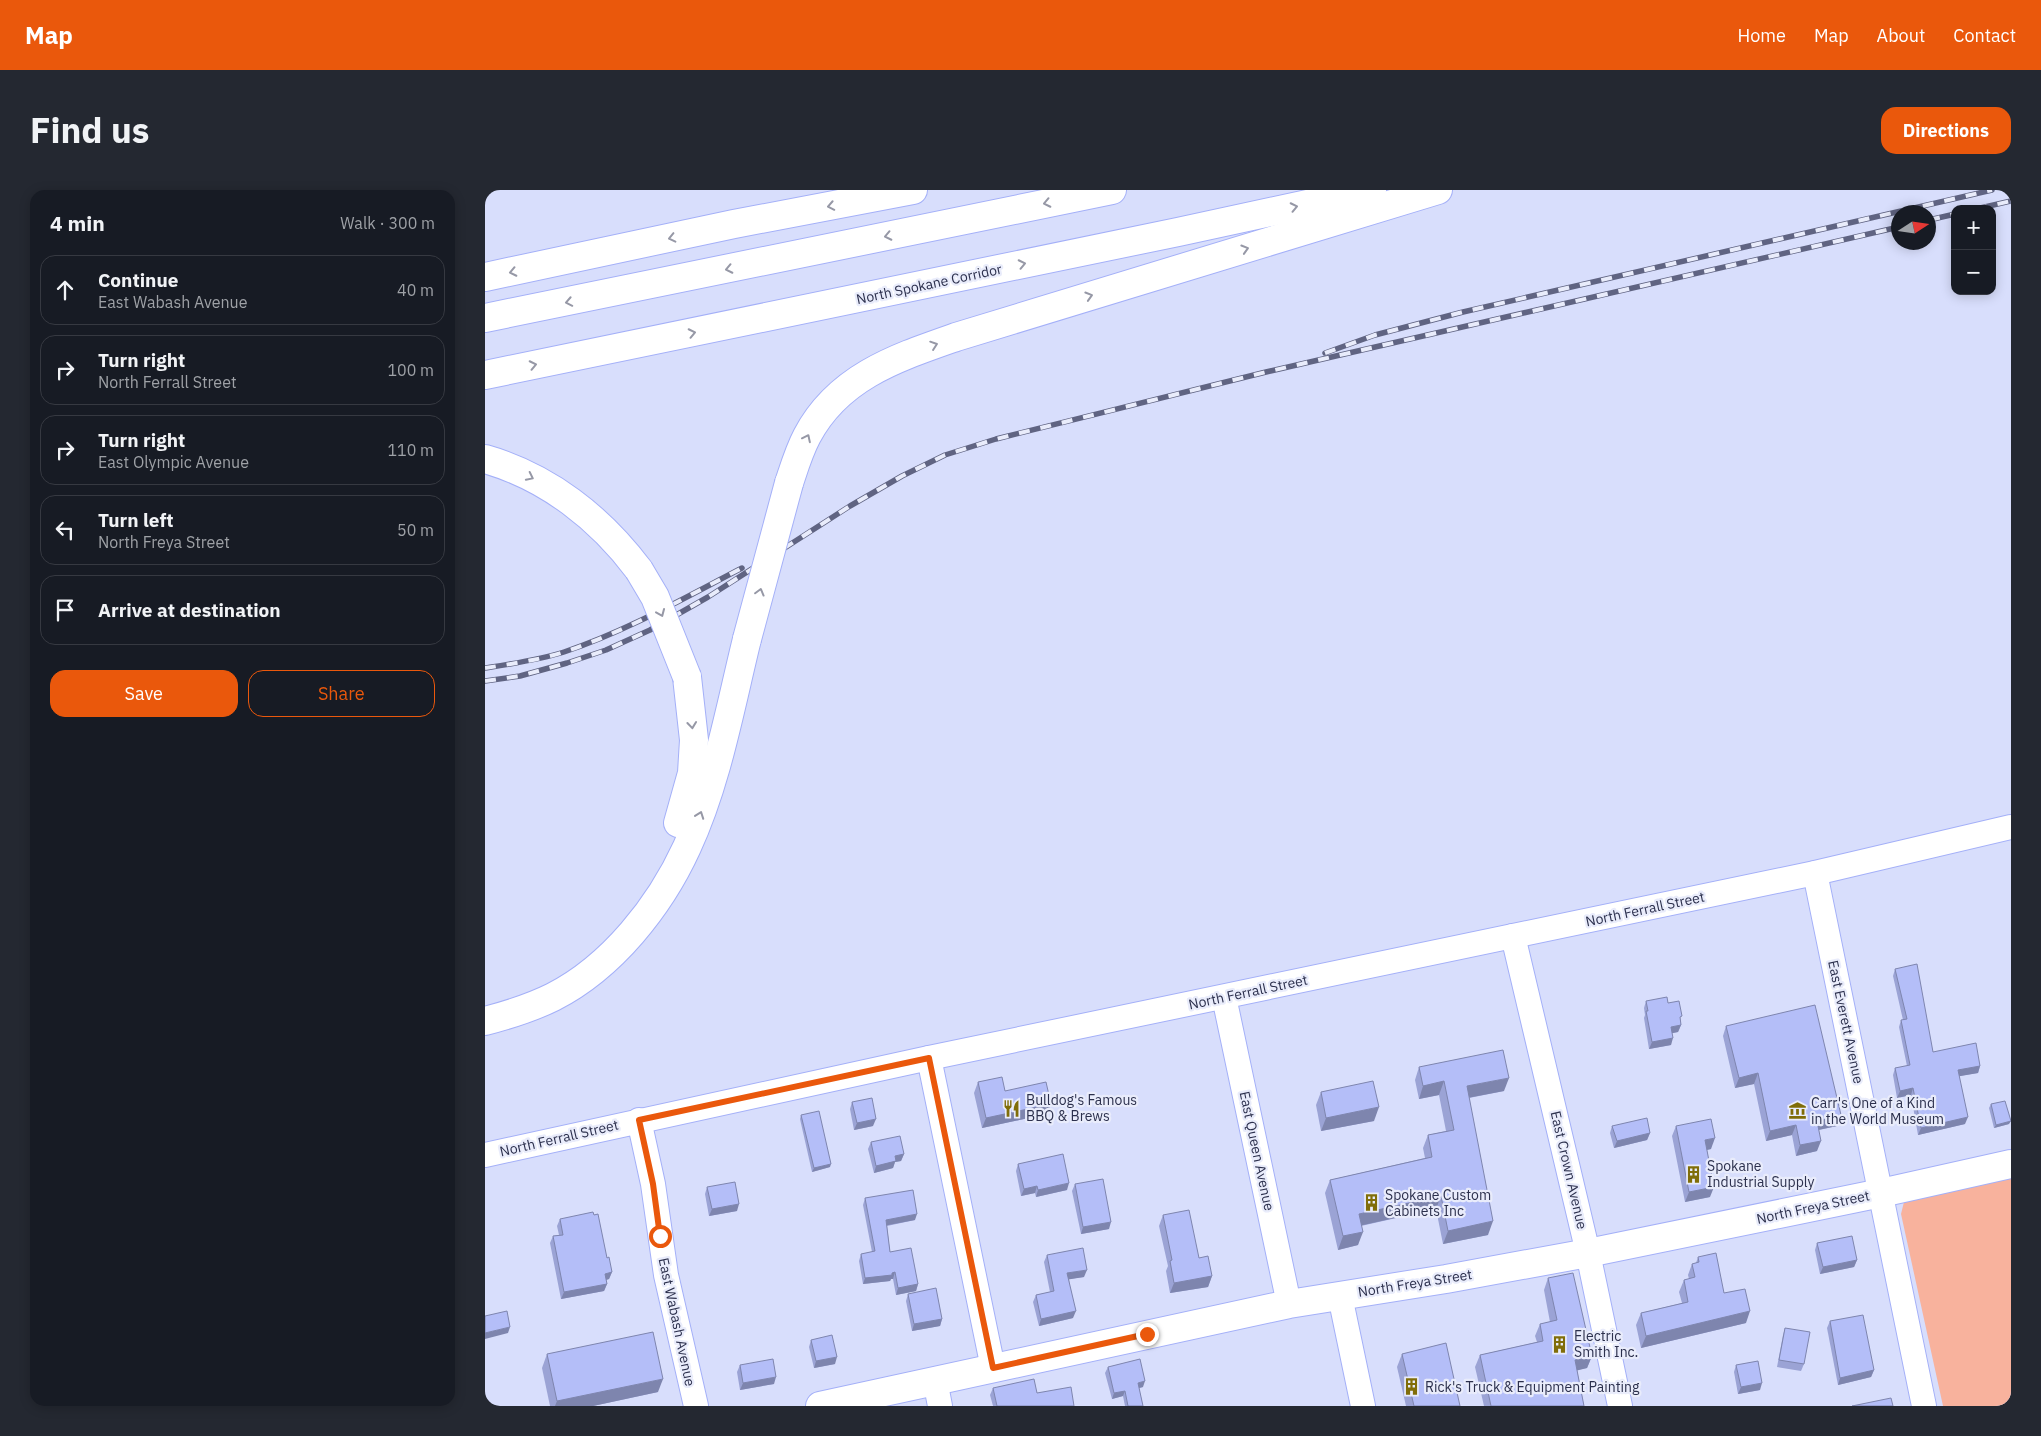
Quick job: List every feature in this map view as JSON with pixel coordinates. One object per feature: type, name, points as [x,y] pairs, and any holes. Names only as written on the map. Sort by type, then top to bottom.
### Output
[{"type":"main road","points":[[485,277],[734,224],[913,190]]},
{"type":"main road","points":[[485,318],[1112,190]]},
{"type":"main road","name":"North Spokane Corridor","points":[[485,375],[1178,232],[1372,190]]},
{"type":"main road","points":[[485,1021],[509,1015],[553,997],[577,982],[614,950],[653,905],[687,848],[700,815],[724,733],[789,483],[807,437],[820,415],[836,396],[851,383],[892,362],[919,350],[965,334],[1438,190]]},
{"type":"main road","points":[[485,459],[532,476],[565,496],[603,528],[639,570],[655,597],[687,677],[694,740],[692,772],[669,848],[638,900],[605,939],[572,967],[534,989],[502,1002],[485,1006]]},
{"type":"main road","name":"North Freya Street","points":[[820,1406],[1289,1304],[1446,1279],[1588,1253],[1881,1193],[2011,1164]]},
{"type":"street","name":"North Ferrall Street","points":[[485,1154],[929,1058],[1815,873],[2011,827]]},
{"type":"street","name":"East Everett Avenue","points":[[1815,873],[1924,1406]]},
{"type":"street","name":"East Crown Avenue","points":[[1513,936],[1588,1253],[1620,1406]]},
{"type":"street","name":"East Queen Avenue","points":[[1224,997],[1289,1304]]},
{"type":"street","points":[[929,1058],[993,1368]]},
{"type":"street","name":"East Wabash Avenue","points":[[639,1120],[653,1184],[666,1275],[696,1406]]},
{"type":"street","points":[[1340,1296],[1363,1406]]},
{"type":"street","points":[[935,1380],[940,1406]]},
{"type":"shaded area","points":[[2011,1173],[2011,1406],[1943,1406],[1901,1214],[1904,1202],[1914,1195]]},
{"type":"building","points":[[1917,964],[1933,1052],[1976,1043],[1980,1066],[1958,1070],[1968,1117],[1921,1128],[1913,1088],[1900,1091],[1895,1068],[1910,1065],[1901,1020],[1907,1019],[1895,969]]},
{"type":"building","points":[[1667,997],[1668,1003],[1679,1001],[1682,1016],[1680,1017],[1681,1025],[1671,1027],[1673,1038],[1652,1042],[1646,1001]]},
{"type":"building","points":[[1815,1005],[1841,1115],[1817,1121],[1821,1141],[1800,1145],[1796,1125],[1770,1131],[1758,1073],[1739,1078],[1726,1026]]},
{"type":"building","points":[[1503,1050],[1509,1078],[1467,1086],[1493,1221],[1448,1231],[1441,1196],[1359,1214],[1363,1232],[1343,1236],[1330,1180],[1432,1157],[1428,1135],[1454,1130],[1444,1081],[1423,1086],[1419,1067]]},
{"type":"building","points":[[1002,1077],[1005,1091],[1046,1082],[1051,1104],[986,1118],[978,1082]]},
{"type":"building","points":[[1373,1081],[1379,1107],[1326,1118],[1321,1092]]},
{"type":"building","points":[[872,1098],[876,1119],[857,1123],[852,1102]]},
{"type":"building","points":[[2005,1101],[2011,1121],[1996,1125],[1991,1104]]},
{"type":"building","points":[[819,1111],[831,1164],[814,1168],[801,1115]]},
{"type":"building","points":[[1647,1118],[1650,1133],[1617,1141],[1612,1126]]},
{"type":"building","name":"Spokane Industrial Supply","points":[[1711,1119],[1715,1138],[1705,1140],[1714,1187],[1689,1192],[1676,1126]]},
{"type":"building","points":[[900,1136],[904,1154],[895,1156],[896,1161],[876,1166],[871,1142]]},
{"type":"building","points":[[1063,1154],[1069,1183],[1038,1190],[1037,1186],[1024,1189],[1018,1164]]},
{"type":"building","points":[[1103,1179],[1111,1222],[1083,1227],[1075,1184]]},
{"type":"building","points":[[735,1182],[739,1204],[712,1209],[707,1187]]},
{"type":"building","points":[[913,1190],[917,1214],[886,1220],[890,1252],[911,1248],[918,1284],[898,1288],[895,1272],[892,1275],[865,1278],[861,1254],[875,1251],[865,1198]]},
{"type":"building","points":[[1189,1210],[1199,1258],[1208,1256],[1212,1276],[1174,1283],[1170,1261],[1172,1260],[1163,1215]]},
{"type":"building","points":[[593,1212],[594,1215],[598,1214],[607,1258],[609,1257],[612,1272],[605,1274],[607,1284],[564,1292],[553,1236],[563,1235],[560,1219]]},
{"type":"building","points":[[1852,1236],[1857,1260],[1823,1267],[1817,1243]]},
{"type":"building","points":[[1083,1248],[1087,1270],[1067,1273],[1076,1311],[1041,1319],[1036,1295],[1054,1291],[1047,1255]]},
{"type":"building","points":[[1716,1253],[1724,1293],[1745,1289],[1750,1311],[1646,1336],[1641,1313],[1688,1302],[1684,1280],[1695,1277],[1692,1264],[1699,1262],[1698,1257]]},
{"type":"building","points":[[1573,1273],[1592,1356],[1575,1360],[1584,1406],[1491,1406],[1480,1355],[1543,1341],[1540,1324],[1557,1320],[1548,1278]]},
{"type":"building","points":[[936,1288],[942,1319],[914,1324],[908,1294]]},
{"type":"building","points":[[507,1311],[510,1327],[485,1333],[485,1316]]},
{"type":"building","points":[[1863,1315],[1874,1370],[1840,1378],[1830,1321]]},
{"type":"building","points":[[1785,1328],[1810,1332],[1804,1364],[1779,1360]]},
{"type":"building","points":[[653,1332],[663,1379],[557,1401],[547,1354]]},
{"type":"building","points":[[832,1335],[837,1357],[816,1361],[811,1340]]},
{"type":"building","points":[[1446,1343],[1460,1406],[1414,1406],[1402,1354]]},
{"type":"building","points":[[773,1359],[776,1377],[743,1383],[740,1365]]},
{"type":"building","points":[[1140,1359],[1145,1381],[1138,1383],[1143,1406],[1128,1406],[1125,1391],[1114,1393],[1108,1367]]},
{"type":"building","points":[[1758,1361],[1762,1383],[1741,1387],[1736,1365]]},
{"type":"building","points":[[1034,1379],[1037,1393],[1071,1387],[1074,1406],[997,1406],[993,1388]]},
{"type":"building","points":[[1891,1398],[1893,1406],[1852,1406]]},
{"type":"railway","points":[[1325,353],[1375,335],[1463,312],[1992,190]]},
{"type":"railway","points":[[1994,205],[2011,201]]},
{"type":"railway","points":[[1936,218],[1951,215]]},
{"type":"railway","points":[[485,681],[520,676],[567,663],[606,650],[650,630],[708,597],[850,506],[902,476],[945,455],[996,439],[1266,372],[1891,229]]},
{"type":"railway","points":[[485,668],[525,662],[587,644],[655,613],[742,568]]},
{"type":"place","name":"Bulldog's Famous BBQ & Brews","points":[[1012,1108]]},
{"type":"place","name":"Carr's One of a Kind in the World Museum","points":[[1797,1111]]},
{"type":"place","name":"Spokane Industrial Supply","points":[[1693,1174]]},
{"type":"place","name":"Spokane Custom Cabinets Inc","points":[[1371,1203]]},
{"type":"place","name":"Electric Smith Inc.","points":[[1560,1344]]},
{"type":"place","name":"Rick's Truck & Equipment Painting","points":[[1411,1387]]},
{"type":"route","points":[[660,1236],[653,1184],[639,1120],[929,1058],[993,1368],[1147,1334]]}]
